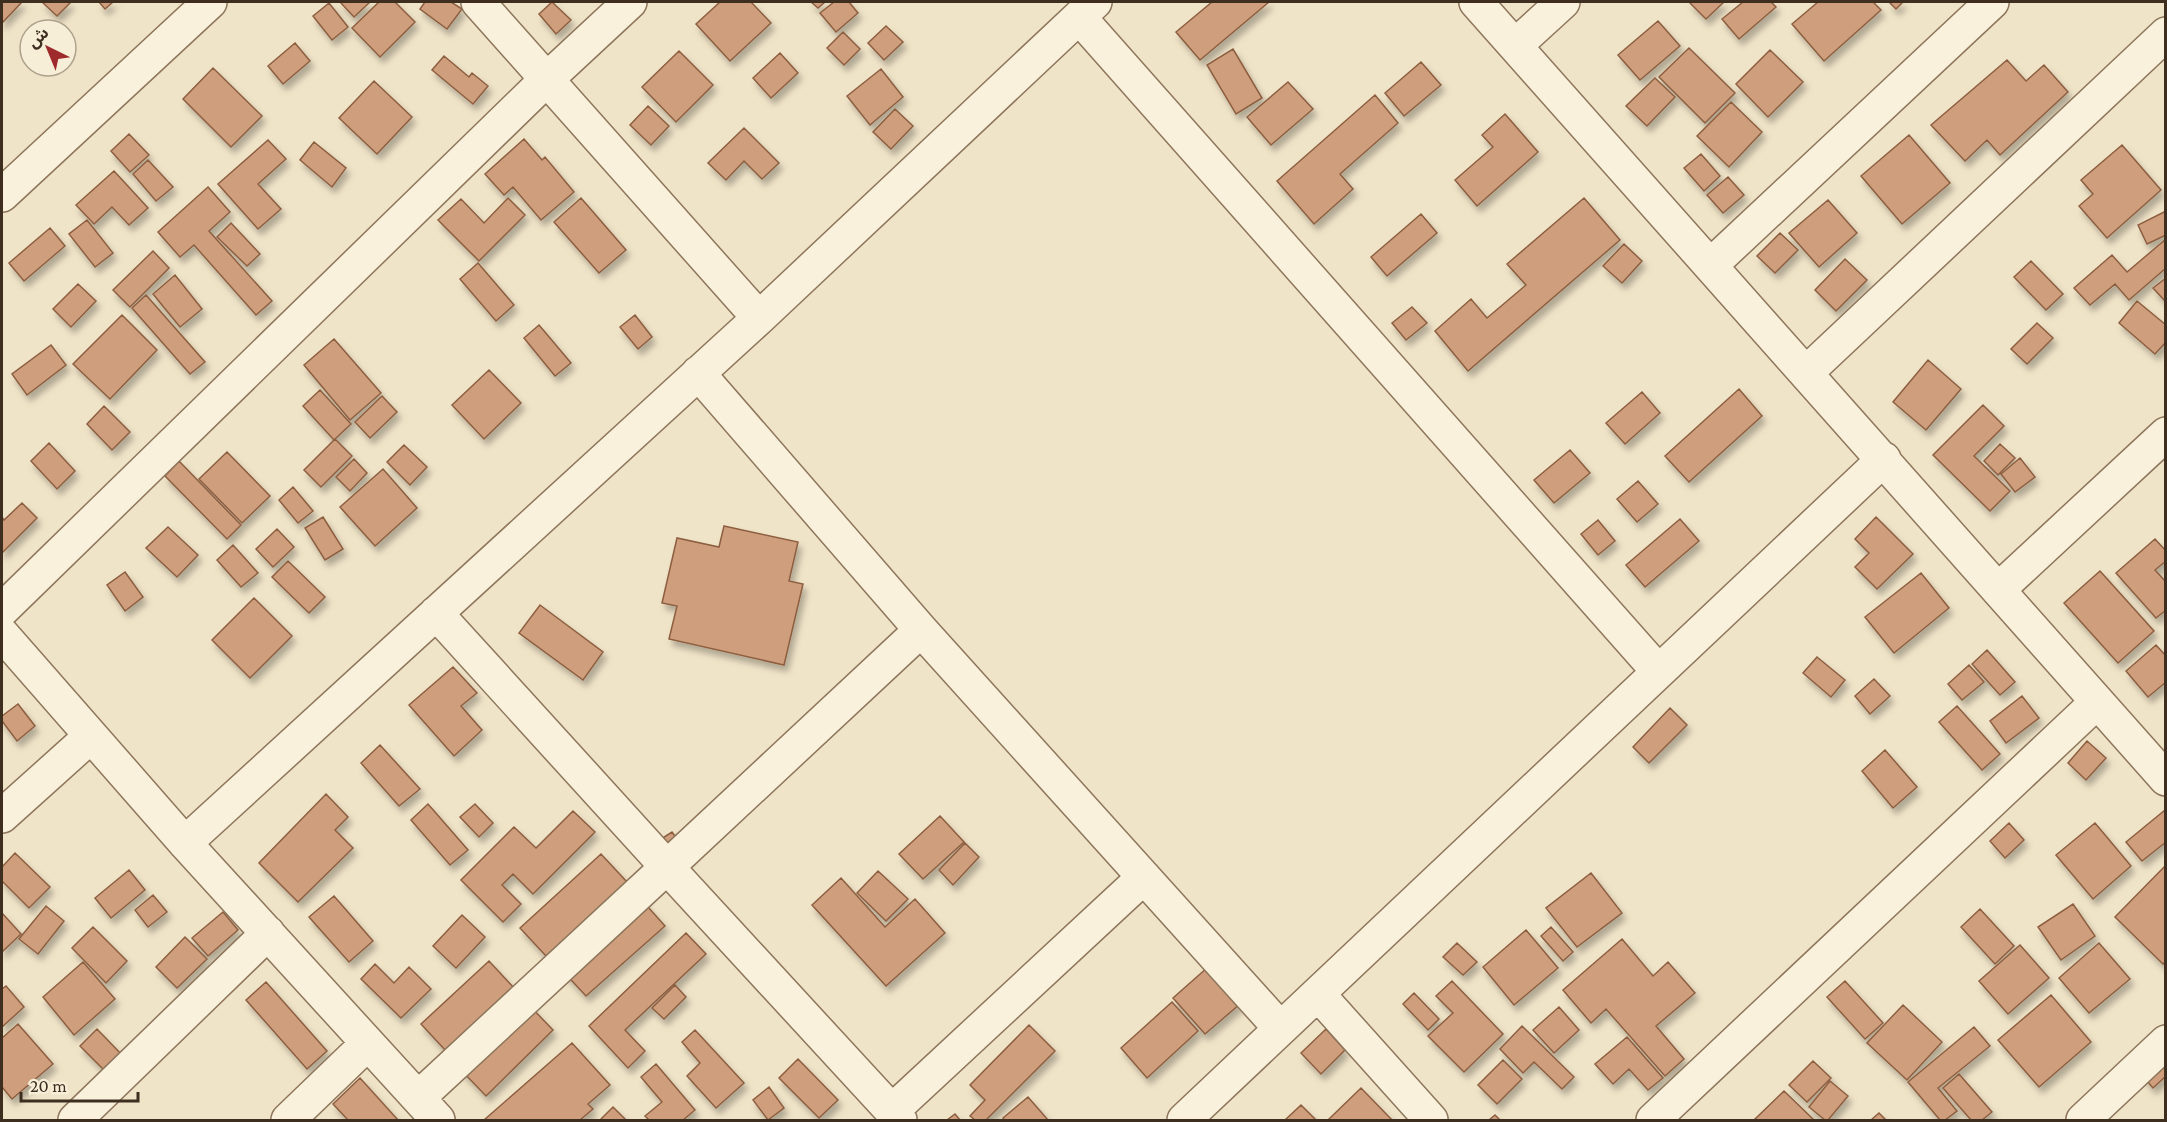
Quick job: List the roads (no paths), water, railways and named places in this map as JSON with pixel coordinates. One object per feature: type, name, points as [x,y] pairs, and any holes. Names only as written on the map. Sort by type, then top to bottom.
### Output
[{"type":"street","points":[[2,195],[210,2]]},
{"type":"street","points":[[478,2],[759,318]]},
{"type":"street","points":[[2,610],[546,80],[630,2]]},
{"type":"street","points":[[1476,2],[1808,372],[2166,779]]},
{"type":"street","points":[[1516,45],[1563,2]]},
{"type":"street","points":[[1711,265],[1992,2]]},
{"type":"street","points":[[185,843],[759,318],[1087,9],[1658,671]]},
{"type":"street","points":[[1808,372],[2166,34]]},
{"type":"street","points":[[698,374],[921,630],[1280,1028]]},
{"type":"street","points":[[1998,590],[2166,434]]},
{"type":"street","points":[[1184,1120],[1884,459]]},
{"type":"street","points":[[436,613],[896,1116],[1144,877]]},
{"type":"street","points":[[2,634],[185,843],[428,1109],[667,867],[921,630]]},
{"type":"street","points":[[1653,1120],[2097,702]]},
{"type":"street","points":[[2,816],[92,736]]},
{"type":"street","points":[[75,1120],[268,933]]},
{"type":"street","points":[[1318,994],[1431,1120]]},
{"type":"street","points":[[2083,1120],[2166,1042]]},
{"type":"street","points":[[288,1120],[367,1044]]}]
